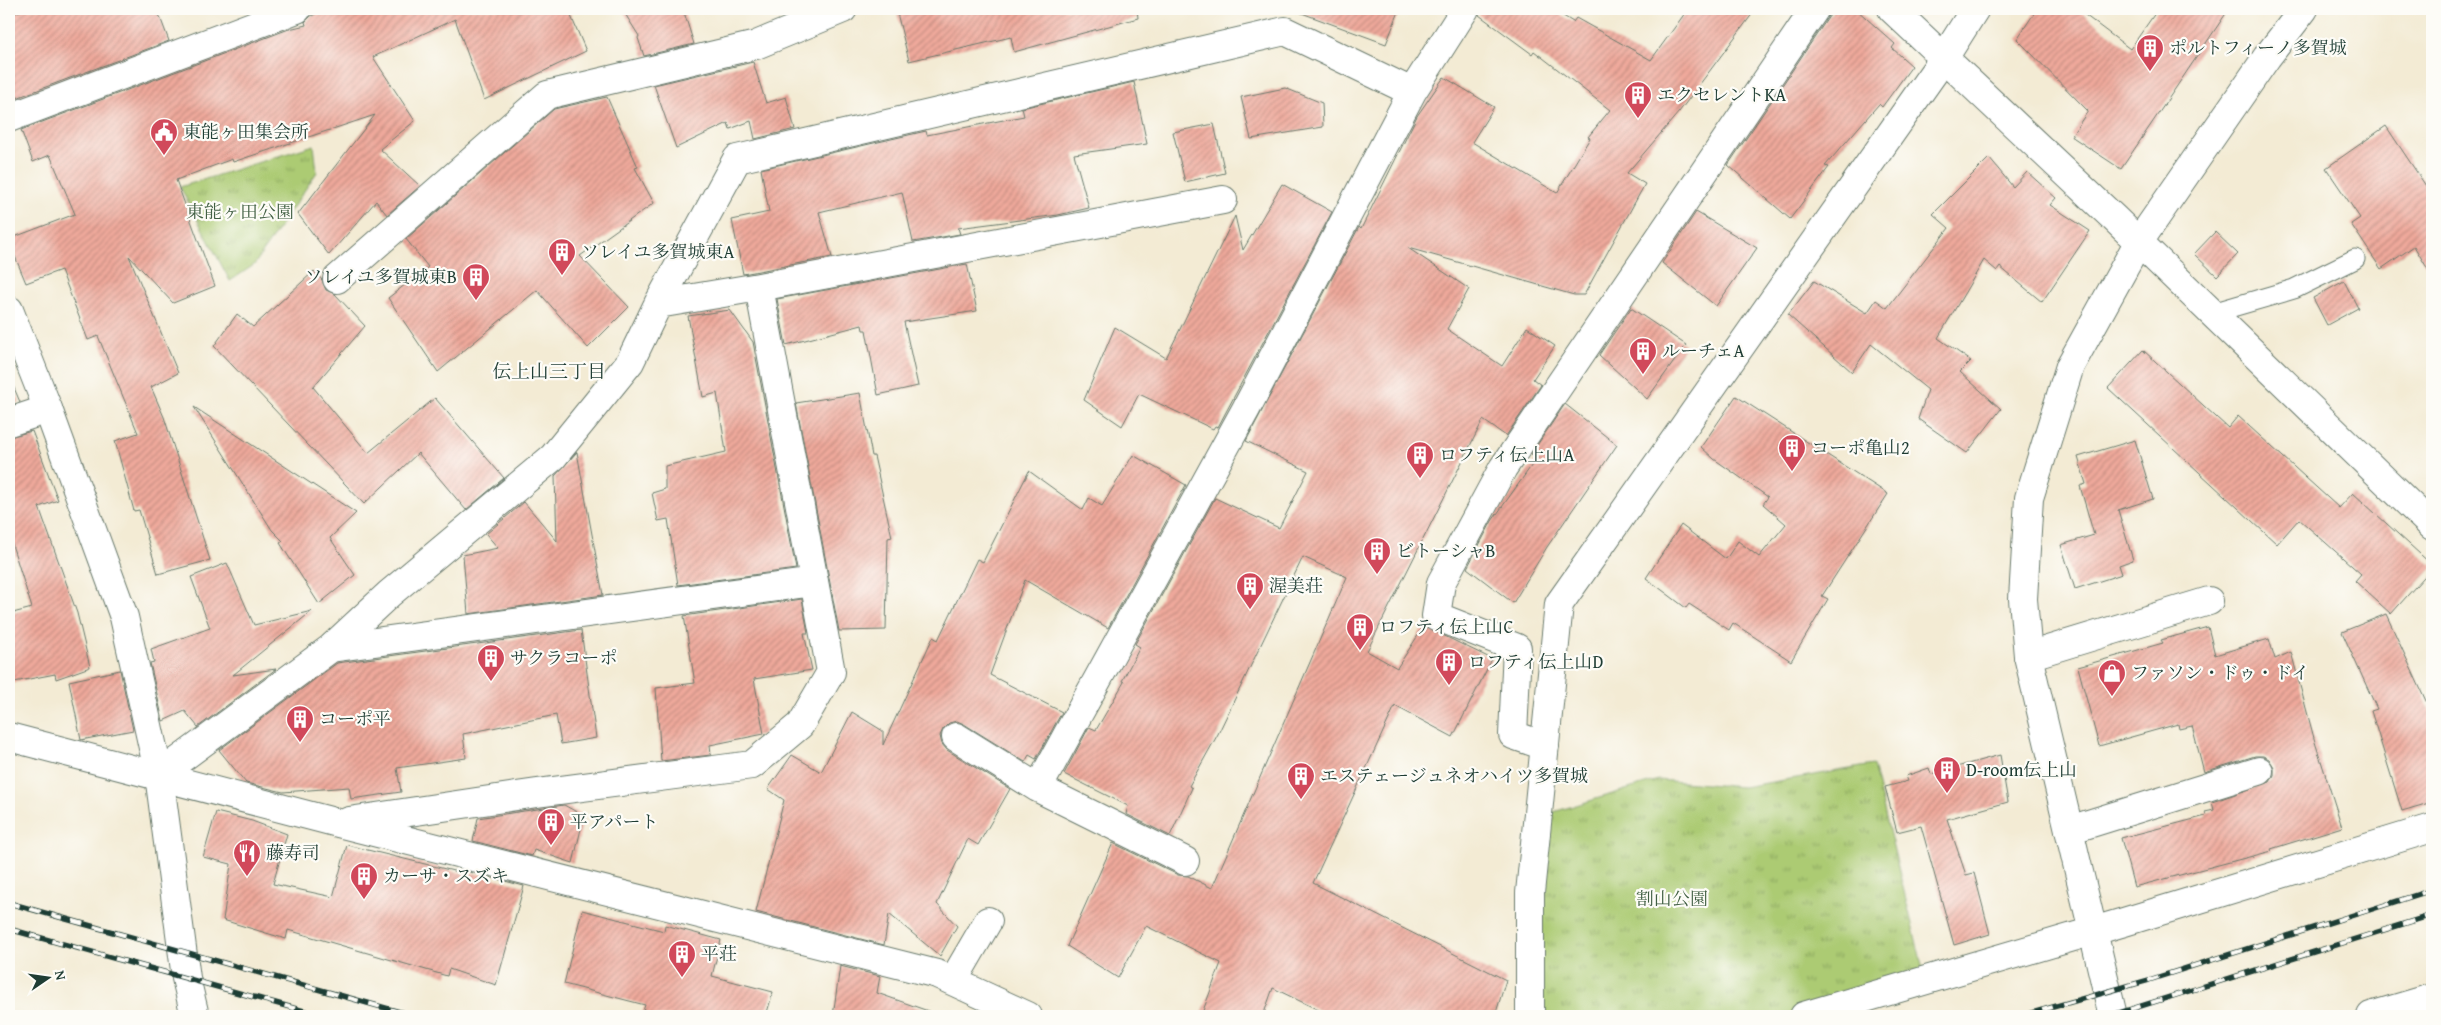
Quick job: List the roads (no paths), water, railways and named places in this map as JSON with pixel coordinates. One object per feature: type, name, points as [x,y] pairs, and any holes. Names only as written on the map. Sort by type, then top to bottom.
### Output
[{"type":"street","points":[[9,118],[297,9]]},
{"type":"street","points":[[337,279],[547,95],[756,45],[843,9]]},
{"type":"street","points":[[1038,788],[1246,408],[1412,92],[1465,9]]},
{"type":"street","points":[[1545,746],[1513,735],[1517,648],[1436,616],[1442,583],[1503,468],[1815,9]]},
{"type":"street","points":[[1892,9],[2212,313],[2428,511]]},
{"type":"street","points":[[1530,1016],[1530,893],[1560,604],[1944,58],[1975,9]]},
{"type":"street","points":[[2113,1016],[2028,656],[2023,599],[2029,498],[2070,366],[2138,243],[2267,58],[2304,9]]},
{"type":"street","points":[[160,775],[331,648],[389,594],[553,457],[630,362],[658,304],[737,159],[1285,31],[1412,92]]},
{"type":"street","points":[[658,304],[759,287],[1223,200]]},
{"type":"street","points":[[338,823],[547,792],[752,765],[800,725],[831,672],[759,287]]},
{"type":"street","points":[[9,310],[48,409],[124,617],[160,775],[186,978],[195,1016]]},
{"type":"street","points":[[9,422],[48,409]]},
{"type":"street","points":[[331,648],[814,582]]},
{"type":"street","points":[[2028,656],[2208,601]]},
{"type":"street","points":[[9,737],[338,823],[927,972],[953,981],[1028,1016]]},
{"type":"street","points":[[956,737],[1038,788],[1185,861]]},
{"type":"street","points":[[2069,830],[2259,771]]},
{"type":"street","points":[[1804,1016],[2094,931],[2432,828]]},
{"type":"street","points":[[953,981],[988,921]]},
{"type":"street","points":[[2371,1016],[2432,998]]},
{"type":"lane","points":[[2212,313],[2294,289],[2355,259]]},
{"type":"railway","points":[[2021,1016],[2149,980],[2432,890]]},
{"type":"railway","points":[[9,903],[414,1016]]},
{"type":"railway","points":[[2109,1016],[2432,915]]},
{"type":"railway","points":[[9,929],[322,1016]]},
{"type":"place","name":"ポルトフィーノ多賀城","points":[[2150,72]]},
{"type":"place","name":"エクセレントKA","points":[[1638,119]]},
{"type":"place","name":"東能ヶ田集会所","points":[[164,156]]},
{"type":"place","name":"ソレイユ多賀城東A","points":[[562,276]]},
{"type":"place","name":"ソレイユ多賀城東B","points":[[476,301]]},
{"type":"place","name":"ルーチェA","points":[[1643,375]]},
{"type":"place","name":"コーポ亀山2","points":[[1792,472]]},
{"type":"place","name":"ロフティ伝上山A","points":[[1420,479]]},
{"type":"place","name":"ビトーシャB","points":[[1377,575]]},
{"type":"place","name":"渥美荘","points":[[1250,610]]},
{"type":"place","name":"ロフティ伝上山C","points":[[1360,651]]},
{"type":"place","name":"サクラコーポ","points":[[491,682]]},
{"type":"place","name":"ロフティ伝上山D","points":[[1449,686]]},
{"type":"place","name":"ファソン・ドゥ・ドイ","points":[[2112,697]]},
{"type":"place","name":"コーポ平","points":[[300,743]]},
{"type":"place","name":"D-room伝上山","points":[[1947,794]]},
{"type":"place","name":"エステェージュネオハイツ多賀城","points":[[1301,800]]},
{"type":"place","name":"平アパート","points":[[551,846]]},
{"type":"place","name":"藤寿司","points":[[247,877]]},
{"type":"place","name":"カーサ・スズキ","points":[[364,900]]},
{"type":"place","name":"平荘","points":[[682,978]]},
{"type":"district","name":"伝上山三丁目","points":[[549,371]]},
{"type":"park label","name":"東能ヶ田公園","points":[[240,212]]},
{"type":"park label","name":"割山公園","points":[[1672,899]]}]
